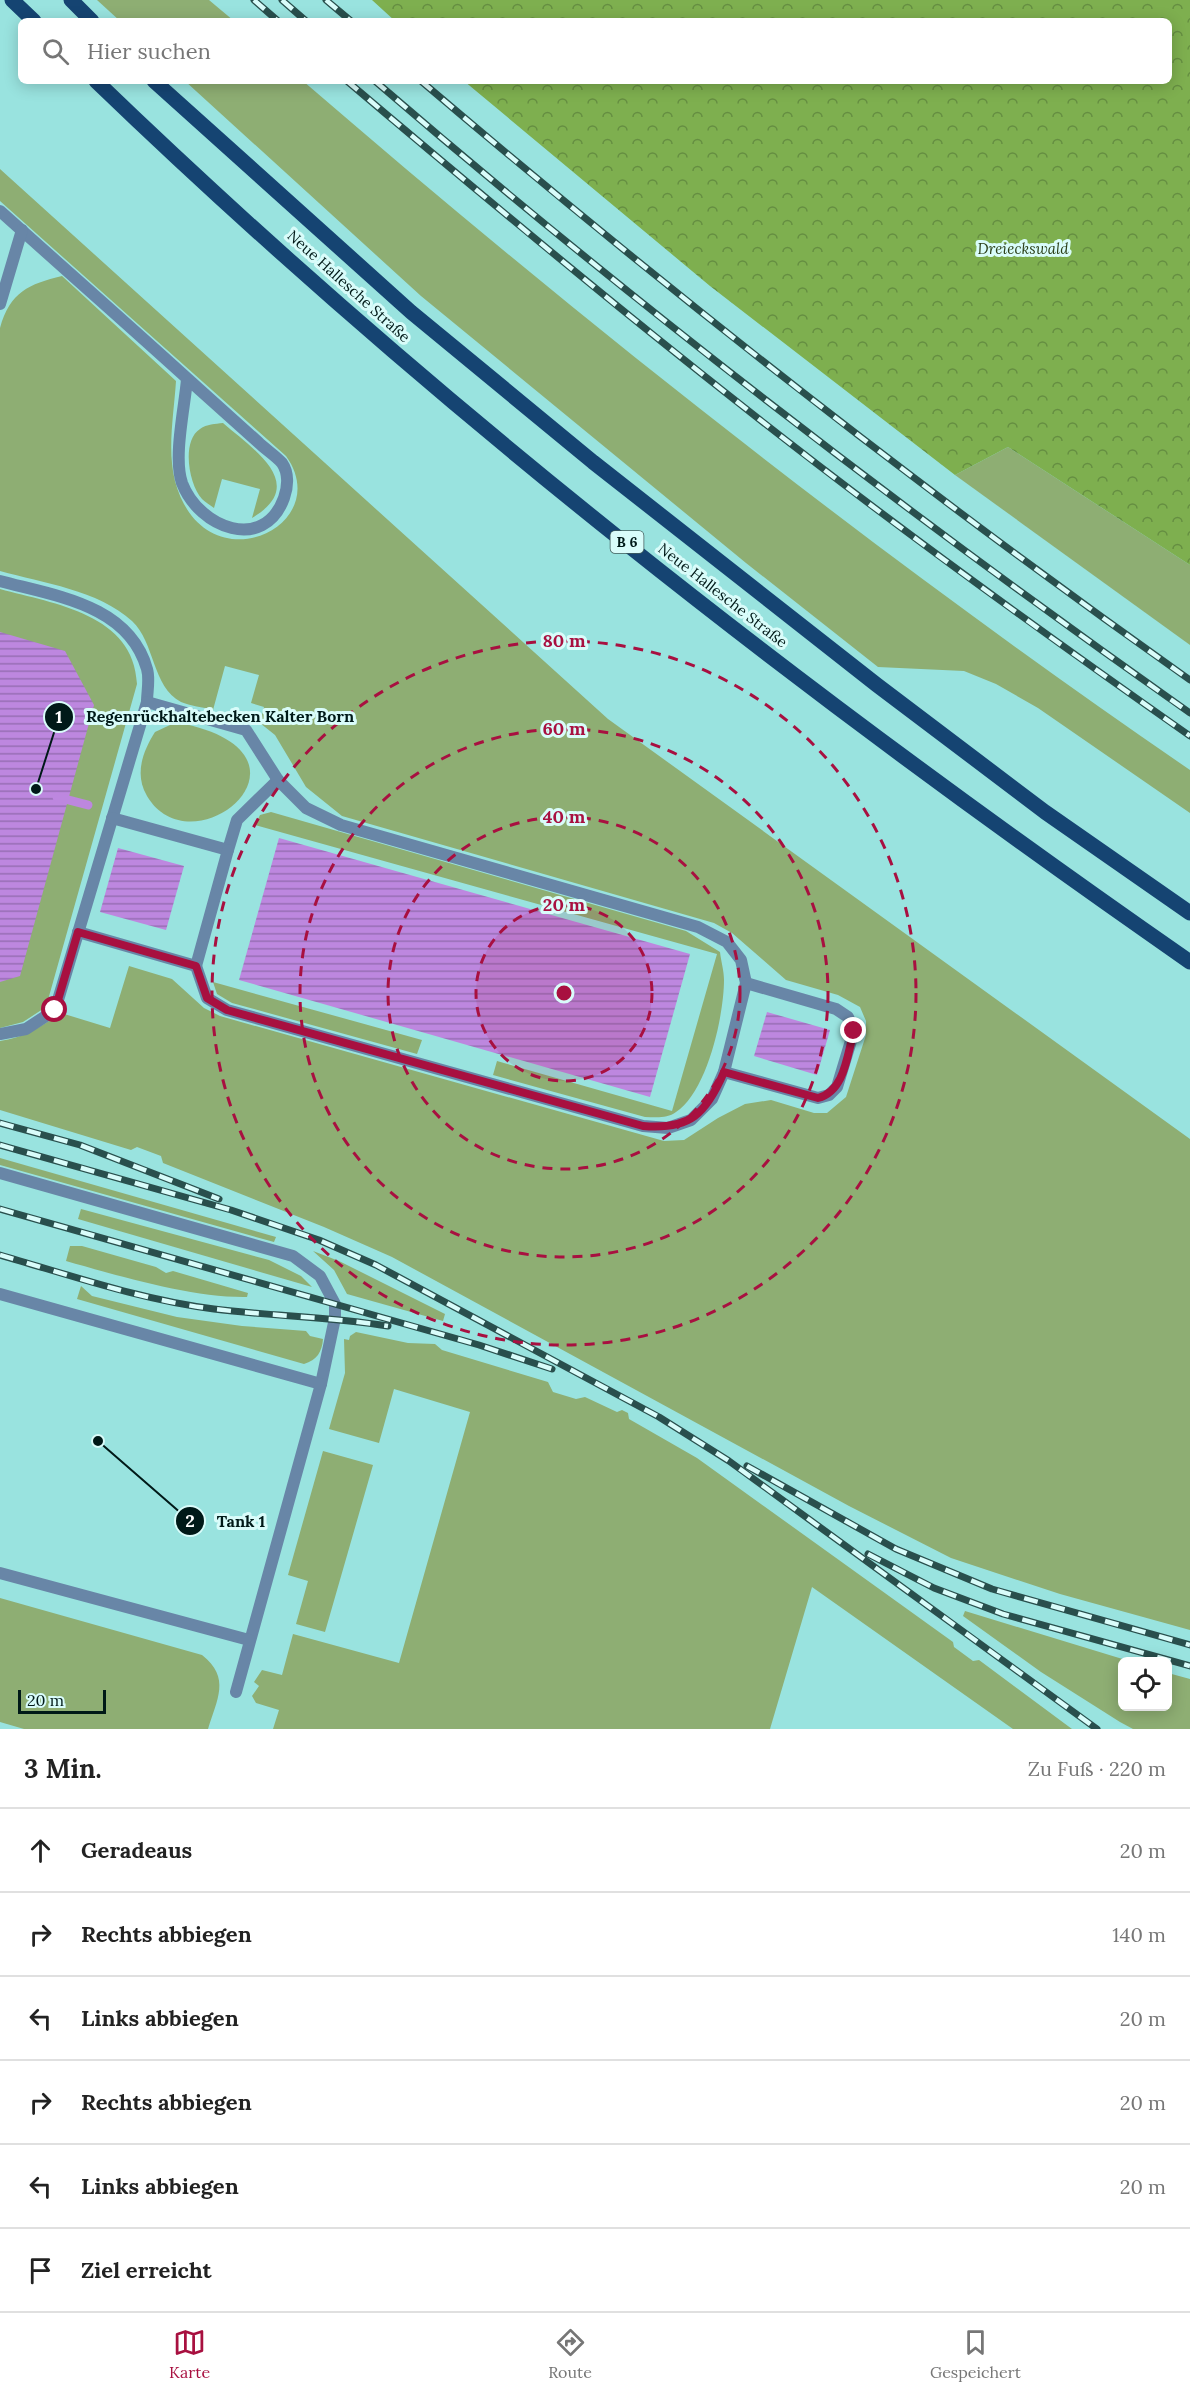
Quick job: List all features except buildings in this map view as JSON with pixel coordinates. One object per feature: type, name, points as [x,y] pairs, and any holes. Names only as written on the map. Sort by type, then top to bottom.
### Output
[{"type":"main road","points":[[12,0],[31,18]]},
{"type":"main road","points":[[71,0],[89,18]]},
{"type":"main road","name":"Neue Hallesche Straße","points":[[99,84],[384,343],[568,496],[841,711],[1028,849],[1190,962]]},
{"type":"main road","name":"Neue Hallesche Straße","points":[[157,84],[411,312],[593,462],[914,713],[1045,812],[1190,913]]},
{"type":"lane","points":[[0,211],[22,230],[188,379],[283,465],[289,485],[281,506],[269,519],[249,529],[229,528],[207,518],[192,502],[182,481],[180,459],[188,379]]},
{"type":"lane","points":[[0,304],[22,230]]},
{"type":"lane","points":[[0,580],[81,603],[112,619],[136,641],[148,672],[147,702],[55,1010],[26,1029],[0,1034]]},
{"type":"lane","points":[[147,702],[246,730],[278,780],[306,808],[341,825],[698,927],[727,942],[741,960],[746,983],[724,1072],[712,1099],[691,1120],[668,1128],[643,1126],[227,1010],[207,998],[196,966],[237,820],[278,780]]},
{"type":"lane","points":[[112,818],[228,850]]},
{"type":"lane","points":[[78,932],[196,966]]},
{"type":"lane","points":[[724,1072],[818,1098],[829,1095],[837,1087],[854,1031],[848,1017],[836,1009],[746,983]]},
{"type":"lane","points":[[0,1173],[293,1256],[320,1276],[335,1304],[335,1318],[321,1384],[236,1692]]},
{"type":"lane","points":[[0,1294],[321,1384]]},
{"type":"lane","points":[[0,1573],[249,1640]]},
{"type":"green space","points":[[97,0],[209,0],[230,18],[117,18]]},
{"type":"green space","name":"Dreieckswald","points":[[372,0],[1190,0],[1190,565],[1008,447],[955,475],[710,286],[468,84],[1172,84],[1172,18],[392,18]]},
{"type":"green space","points":[[188,84],[307,84],[518,262],[737,438],[961,607],[1190,770],[1190,813],[1038,708],[996,684],[964,671],[878,667],[746,563],[421,296]]},
{"type":"green space","points":[[0,169],[608,719],[1190,1139],[1190,1630],[1060,1594],[951,1558],[849,1506],[392,1257],[324,1227],[163,1163],[161,1156],[137,1147],[131,1150],[0,1110],[0,1041],[25,1034],[61,1013],[110,1028],[129,966],[172,979],[204,1008],[220,1016],[664,1141],[684,1140],[745,1104],[771,1100],[814,1113],[827,1113],[846,1097],[866,1035],[866,1021],[860,1007],[838,995],[786,980],[732,933],[714,923],[342,816],[306,787],[275,735],[260,723],[264,707],[251,703],[259,675],[225,666],[213,710],[188,705],[172,695],[164,686],[140,630],[118,610],[69,589],[0,571],[0,328],[15,298],[31,286],[50,279],[62,276],[176,381],[171,444],[175,481],[190,514],[212,533],[236,539],[260,536],[281,524],[294,505],[297,482],[286,456],[0,201]]},
{"type":"green space","points":[[223,423],[261,456],[276,480],[276,493],[268,505],[252,518],[260,489],[222,479],[214,508],[202,499],[194,484],[189,463],[190,443],[200,429],[211,424]]},
{"type":"green space","points":[[1008,447],[1190,565],[1190,645],[955,475]]},
{"type":"green space","points":[[0,589],[67,607],[107,627],[122,642],[133,660],[137,684],[46,1007],[23,1022],[0,1028]]},
{"type":"green space","points":[[185,724],[227,740],[247,760],[249,781],[238,801],[217,815],[192,821],[168,816],[147,796],[141,779],[144,755],[155,732],[170,725]]},
{"type":"green space","points":[[271,812],[686,931],[720,952],[724,973],[721,1013],[712,1052],[697,1088],[687,1102],[669,1116],[645,1117],[493,1075],[497,1061],[672,1111],[717,954],[255,825],[260,815]]},
{"type":"green space","points":[[213,982],[422,1040],[417,1054],[232,1003],[217,994]]},
{"type":"green space","points":[[0,1158],[276,1237],[274,1242],[0,1165]]},
{"type":"green space","points":[[81,1209],[269,1260],[301,1276],[312,1287],[78,1219]]},
{"type":"green space","points":[[70,1246],[82,1246],[156,1267],[166,1273],[173,1271],[248,1293],[247,1297],[180,1290],[66,1261]]},
{"type":"green space","points":[[313,1251],[339,1261],[445,1314],[443,1321],[347,1294],[334,1270]]},
{"type":"green space","points":[[81,1286],[92,1296],[177,1317],[242,1326],[306,1331],[310,1336],[323,1339],[321,1348],[315,1358],[304,1364],[77,1299]]},
{"type":"green space","points":[[356,1332],[408,1343],[435,1344],[442,1350],[548,1382],[553,1392],[576,1399],[585,1397],[617,1412],[622,1410],[628,1413],[629,1419],[697,1458],[953,1642],[954,1647],[973,1661],[979,1660],[1072,1729],[1013,1729],[812,1587],[770,1729],[273,1729],[279,1710],[256,1703],[252,1696],[259,1686],[254,1682],[262,1670],[282,1675],[293,1634],[399,1663],[470,1412],[394,1389],[379,1443],[329,1429],[345,1373],[344,1339],[349,1340],[350,1336]]},
{"type":"green space","points":[[323,1451],[373,1465],[325,1632],[296,1624],[308,1581],[288,1575]]},
{"type":"green space","points":[[0,1598],[202,1655],[211,1664],[219,1681],[218,1698],[208,1729],[24,1729],[0,1722]]},
{"type":"green space","points":[[965,1611],[1118,1658],[1118,1711],[1172,1711],[1172,1674],[1190,1679],[1190,1729],[1133,1729],[1041,1672],[963,1616]]},
{"type":"shaded area","points":[[0,632],[65,651],[94,705],[20,976],[0,982]]},
{"type":"shaded area","points":[[279,838],[690,954],[650,1097],[239,980]]},
{"type":"shaded area","points":[[118,848],[184,866],[166,930],[100,912]]},
{"type":"shaded area","points":[[767,1012],[830,1030],[817,1075],[754,1056]]},
{"type":"waterway","points":[[57,797],[88,805]]},
{"type":"railway","points":[[254,0],[275,18]]},
{"type":"railway","points":[[282,0],[303,18]]},
{"type":"railway","points":[[326,0],[347,18]]},
{"type":"railway","points":[[351,84],[594,287],[799,450],[965,575],[1190,736]]},
{"type":"railway","points":[[378,84],[473,165],[673,328],[877,485],[1190,713]]},
{"type":"railway","points":[[425,84],[608,237],[799,389],[993,537],[1190,680]]},
{"type":"railway","points":[[0,1123],[80,1145],[219,1199]]},
{"type":"railway","points":[[0,1145],[231,1210],[319,1240],[376,1265],[659,1417],[729,1461],[1097,1729]]},
{"type":"railway","points":[[0,1209],[479,1345],[552,1369]]},
{"type":"railway","points":[[0,1255],[106,1286],[187,1305],[388,1326]]},
{"type":"railway","points":[[747,1466],[896,1549],[992,1589],[1190,1645]]},
{"type":"railway","points":[[868,1554],[934,1588],[1003,1614],[1190,1666]]},
{"type":"place","name":"Regenrückhaltebecken Kalter Born","points":[[36,789]]},
{"type":"place","name":"Tank 1","points":[[98,1441]]},
{"type":"route","points":[[55,1010],[78,932],[196,966],[207,998],[227,1010],[643,1126],[668,1128],[691,1120],[712,1099],[724,1072],[818,1098],[829,1095],[837,1087],[854,1031]]}]
